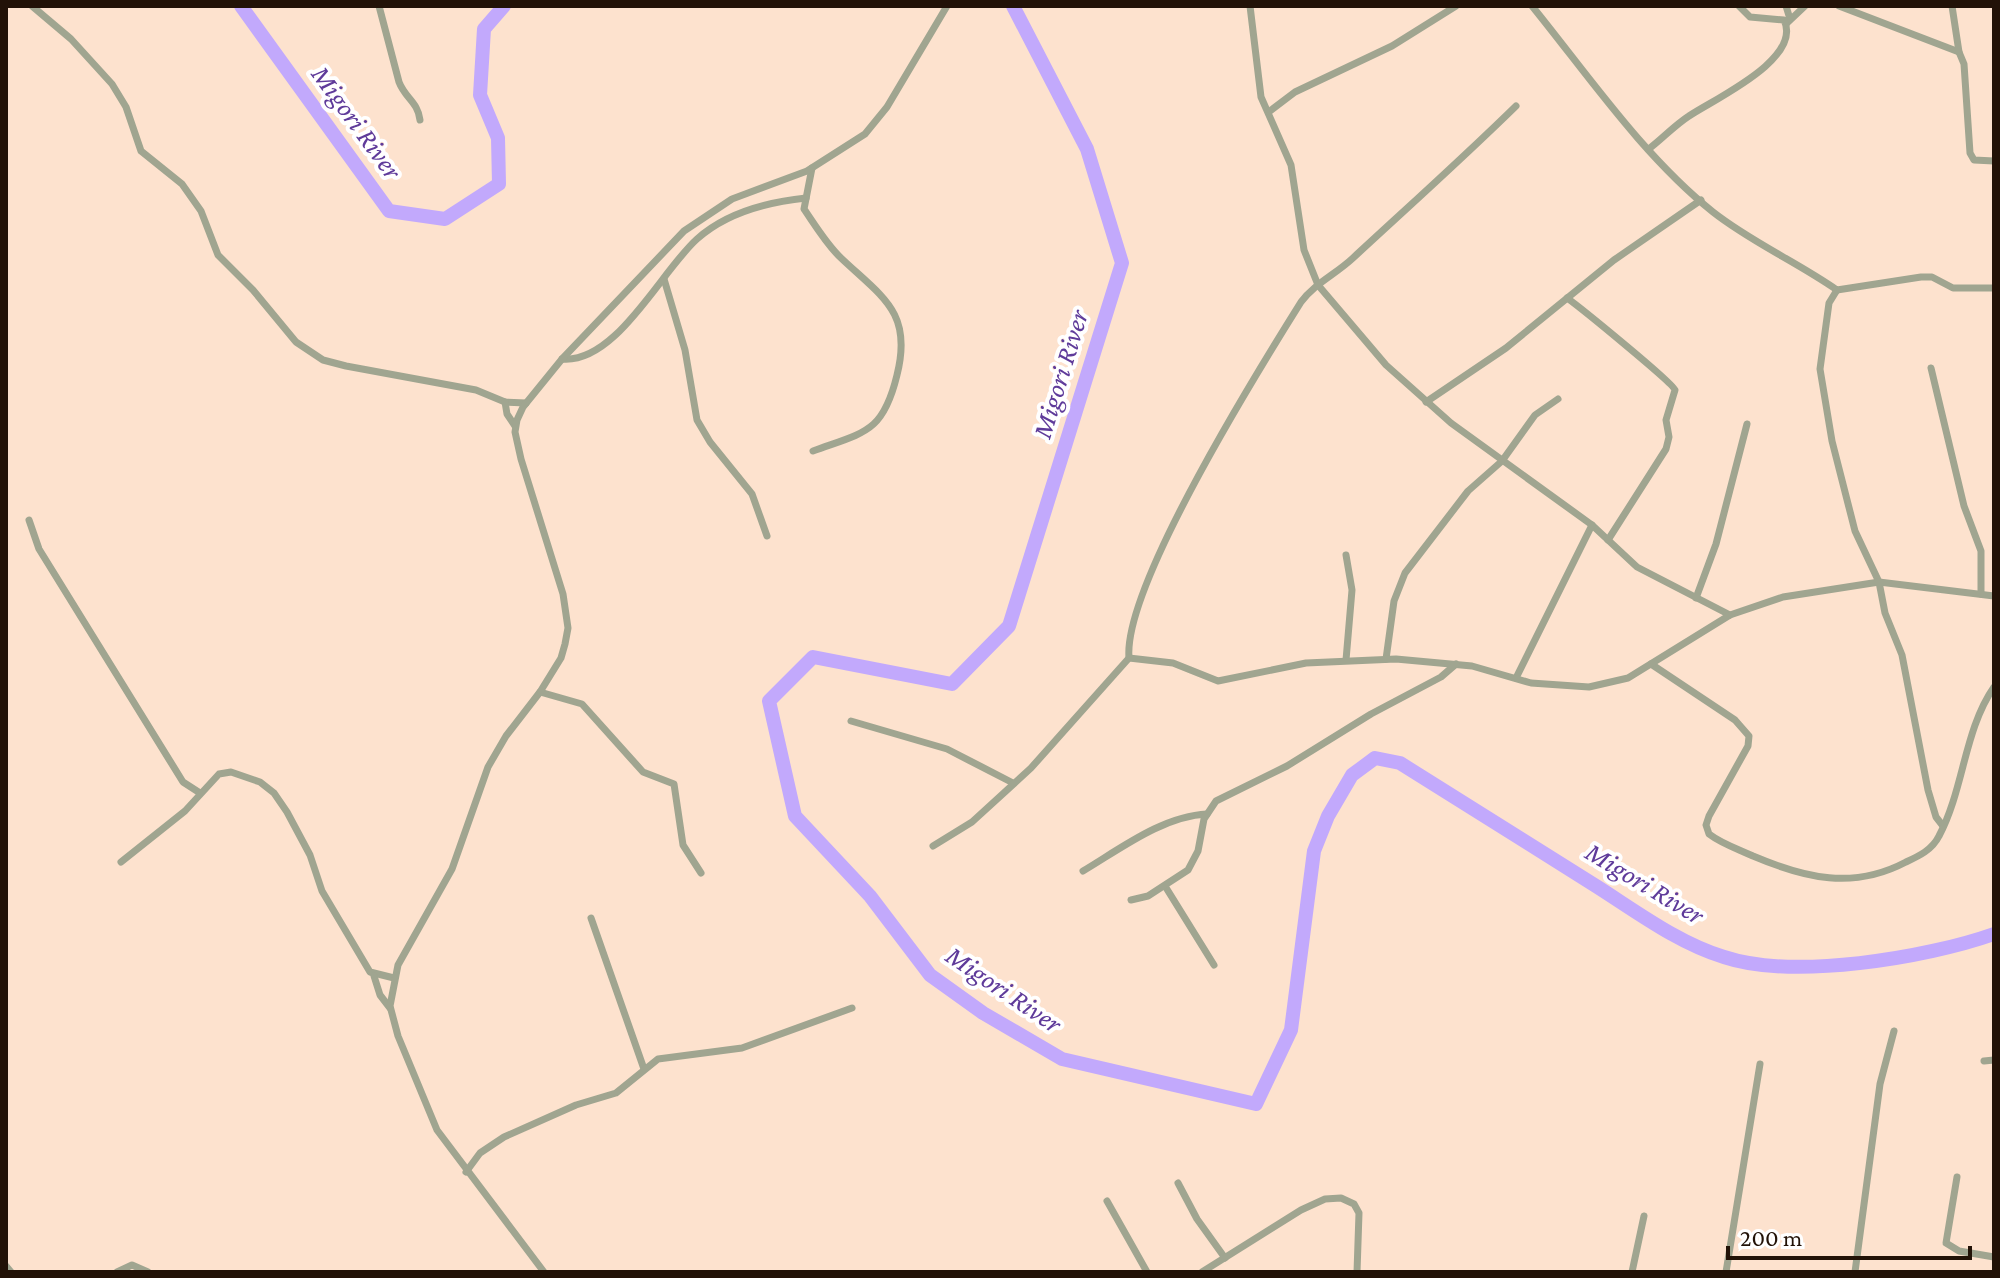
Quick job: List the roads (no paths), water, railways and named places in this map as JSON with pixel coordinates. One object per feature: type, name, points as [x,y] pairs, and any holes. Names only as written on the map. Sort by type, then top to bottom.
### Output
[{"type":"street","points":[[32,6],[71,39],[112,84],[126,107],[141,151],[182,184],[201,211],[218,255],[247,282],[296,342],[330,362],[476,390],[505,402],[526,403]]},
{"type":"street","points":[[379,6],[399,82],[404,93],[418,107],[420,120]]},
{"type":"street","points":[[515,426],[526,403],[562,359],[684,231],[732,199],[812,168],[865,134],[894,96],[947,6]]},
{"type":"street","points":[[1250,6],[1261,97],[1270,111],[1291,165],[1304,250],[1318,285],[1386,365],[1426,402],[1592,525],[1637,567],[1730,615]]},
{"type":"street","points":[[1270,111],[1295,92],[1392,46],[1456,6]]},
{"type":"street","points":[[1532,6],[1558,43],[1650,148],[1701,200],[1727,222],[1837,290],[1921,277],[1932,277],[1953,288],[1994,288]]},
{"type":"street","points":[[1739,6],[1750,17],[1788,21],[1805,6]]},
{"type":"street","points":[[1650,148],[1687,117],[1740,87],[1776,56],[1787,39],[1786,6]]},
{"type":"street","points":[[1839,6],[1959,52]]},
{"type":"street","points":[[1952,6],[1959,52],[1964,64],[1970,153],[1974,160],[1994,161]]},
{"type":"street","points":[[933,846],[972,822],[1013,783],[1065,733],[1114,670],[1129,658],[1136,616],[1165,541],[1277,339],[1306,296],[1341,269],[1516,106]]},
{"type":"street","points":[[812,168],[804,209],[838,256],[889,303],[903,338],[902,355],[885,414],[854,436],[813,451]]},
{"type":"street","points":[[562,359],[579,359],[629,321],[697,239],[722,222],[765,204],[806,198]]},
{"type":"street","points":[[1426,402],[1506,348],[1614,260],[1701,200]]},
{"type":"street","points":[[664,279],[685,350],[697,420],[710,442],[752,494],[767,536]]},
{"type":"street","points":[[1837,290],[1829,303],[1822,343],[1823,390],[1855,531],[1879,582],[1885,613],[1908,675],[1928,790],[1936,817],[1943,826]]},
{"type":"street","points":[[1567,298],[1618,343],[1669,380],[1675,390],[1666,420],[1669,437],[1666,449],[1608,540]]},
{"type":"street","points":[[1931,368],[1937,404],[1954,452],[1964,506],[1981,551],[1981,594]]},
{"type":"street","points":[[1386,659],[1397,590],[1405,573],[1468,491],[1502,461],[1535,415],[1558,399]]},
{"type":"street","points":[[505,402],[507,414],[515,426],[521,459],[567,614],[568,628],[561,658],[488,767],[452,869],[394,978],[390,1008],[433,1122],[466,1172],[544,1272]]},
{"type":"street","points":[[1696,598],[1716,544],[1747,424]]},
{"type":"street","points":[[29,520],[39,549],[103,658],[183,782],[200,793]]},
{"type":"street","points":[[1516,678],[1592,525]]},
{"type":"street","points":[[1346,555],[1352,590],[1346,660]]},
{"type":"street","points":[[1129,658],[1173,663],[1210,679],[1227,681],[1293,665],[1386,659],[1456,664],[1550,686],[1604,686],[1628,678],[1730,615],[1783,597],[1879,582],[1994,596]]},
{"type":"street","points":[[1131,900],[1143,898],[1182,876],[1196,857],[1207,814],[1224,797],[1287,766],[1371,714],[1441,677],[1456,664]]},
{"type":"street","points":[[1651,664],[1735,720],[1749,736],[1748,746],[1709,816],[1707,830],[1716,839],[1799,874],[1855,879],[1897,867],[1934,844],[1943,826],[1983,706],[1994,687]]},
{"type":"street","points":[[540,692],[582,704],[643,772],[674,784],[679,798],[683,845],[701,873]]},
{"type":"street","points":[[851,721],[947,749],[1013,783]]},
{"type":"street","points":[[121,862],[185,811],[200,793],[226,772],[260,782],[274,793],[310,855],[322,891],[374,976],[381,999],[390,1008]]},
{"type":"street","points":[[1083,871],[1171,822],[1189,815],[1207,814]]},
{"type":"street","points":[[1165,886],[1214,965]]},
{"type":"street","points":[[591,918],[644,1069]]},
{"type":"street","points":[[374,976],[394,978]]},
{"type":"street","points":[[466,1172],[480,1153],[504,1137],[576,1105],[616,1093],[644,1069],[667,1056],[742,1048],[852,1008]]},
{"type":"street","points":[[1855,1272],[1879,1094],[1894,1031]]},
{"type":"street","points":[[1984,1061],[1994,1060]]},
{"type":"street","points":[[1726,1272],[1760,1064]]},
{"type":"street","points":[[1957,1177],[1946,1243],[1959,1251],[1994,1257]]},
{"type":"street","points":[[1178,1183],[1197,1219],[1225,1258]]},
{"type":"street","points":[[1202,1272],[1301,1210],[1325,1199],[1341,1198],[1354,1204],[1359,1213],[1357,1272]]},
{"type":"street","points":[[1107,1201],[1147,1272]]},
{"type":"street","points":[[1632,1272],[1644,1216]]},
{"type":"street","points":[[117,1272],[132,1265],[148,1272]]},
{"type":"street","points":[[6,1266],[11,1272]]},
{"type":"waterway","name":"Migori River","points":[[241,6],[389,211],[445,219],[499,184],[498,138],[480,95],[484,29],[504,6]]},
{"type":"waterway","name":"Migori River","points":[[1013,6],[1087,149],[1122,263],[1009,626],[952,684],[813,657],[769,701],[795,816],[870,896],[930,975],[983,1013],[1062,1059],[1256,1104],[1291,1030],[1314,851],[1328,816],[1352,775],[1375,758],[1400,763],[1658,926],[1690,944],[1724,957],[1753,964],[1786,966],[1859,963],[1933,951],[1994,934]]}]
